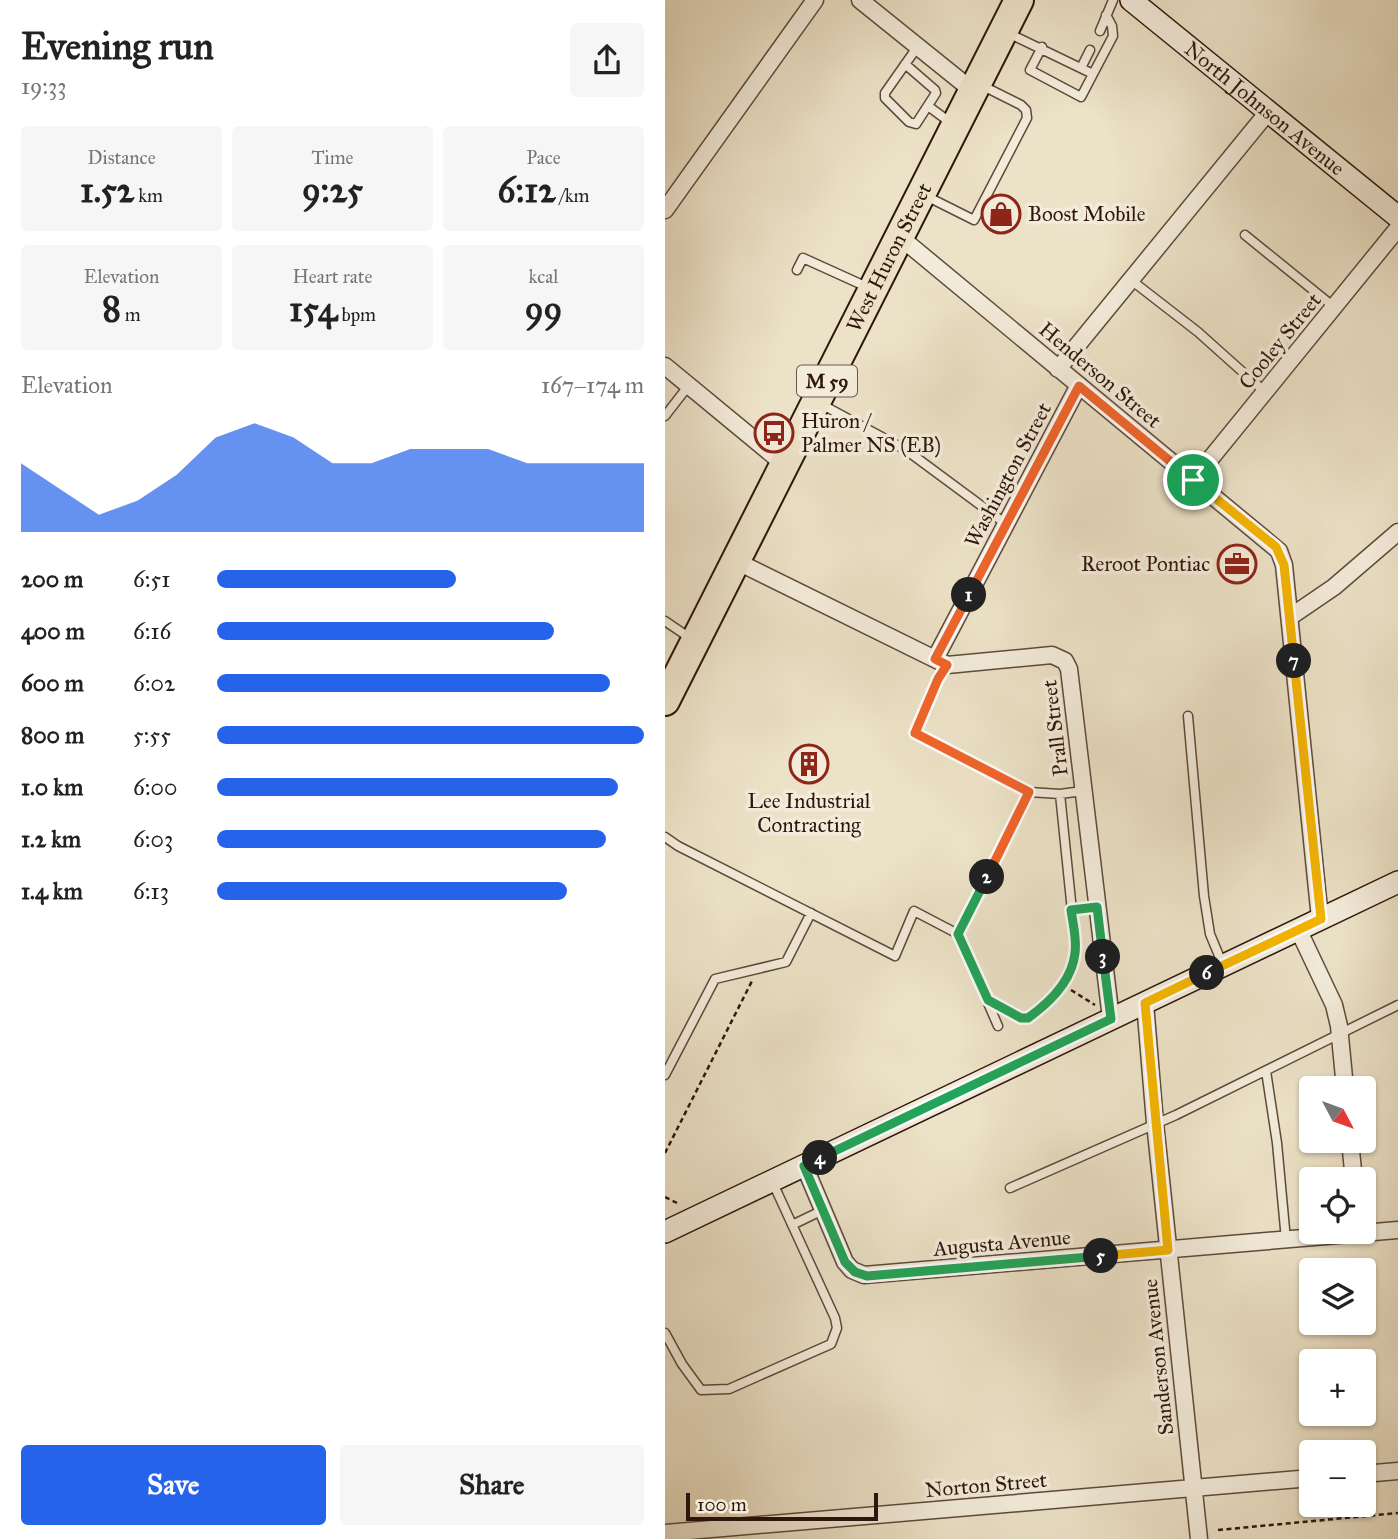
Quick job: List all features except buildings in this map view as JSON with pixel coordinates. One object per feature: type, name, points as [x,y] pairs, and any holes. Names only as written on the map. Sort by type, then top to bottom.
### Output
[{"type":"highway","name":"West Huron Street","points":[[665,701],[1019,0]]},
{"type":"main road","name":"North Johnson Avenue","points":[[1138,2],[1398,217]]},
{"type":"main road","points":[[665,1232],[804,1166],[1104,1013],[1145,1003],[1398,881]]},
{"type":"street","points":[[665,210],[815,0]]},
{"type":"street","points":[[865,2],[918,46],[975,87]]},
{"type":"street","points":[[1058,369],[1268,112]]},
{"type":"street","name":"Cooley Street","points":[[1193,480],[1398,228]]},
{"type":"street","name":"Henderson Street","points":[[900,237],[1279,551],[1284,561],[1321,919]]},
{"type":"street","points":[[665,366],[785,465]]},
{"type":"street","name":"Washington Street","points":[[941,662],[1006,524],[1079,386]]},
{"type":"street","points":[[1290,617],[1334,587],[1398,532]]},
{"type":"street","points":[[736,561],[941,662]]},
{"type":"street","name":"Prall Street","points":[[941,662],[1052,655],[1063,659],[1069,669],[1097,907],[1104,1013]]},
{"type":"street","points":[[1298,929],[1332,1000],[1340,1034],[1344,1076]]},
{"type":"street","name":"Sanderson Avenue","points":[[1145,1003],[1199,1539]]},
{"type":"street","name":"Augusta Avenue","points":[[804,1166],[847,1265],[864,1275],[1299,1239]]},
{"type":"street","name":"Augusta Avenue","points":[[1376,1232],[1398,1230]]},
{"type":"street","points":[[1376,1473],[1398,1471]]},
{"type":"street","name":"Norton Street","points":[[665,1533],[1299,1479]]},
{"type":"lane","points":[[1100,31],[1113,0]]},
{"type":"lane","points":[[1042,47],[1030,71],[1081,97],[1113,36],[1112,26],[1106,15]]},
{"type":"lane","points":[[1003,31],[1042,47],[1093,74]]},
{"type":"lane","points":[[905,64],[935,90],[920,121],[912,124],[887,101],[885,93],[905,64],[918,46]]},
{"type":"lane","points":[[1081,68],[1090,50]]},
{"type":"lane","points":[[922,193],[974,220],[1027,118],[1026,110],[1021,105],[975,87]]},
{"type":"lane","points":[[928,106],[956,126]]},
{"type":"lane","points":[[1245,235],[1334,307]]},
{"type":"lane","points":[[797,270],[803,258],[873,290]]},
{"type":"lane","points":[[1131,280],[1198,332],[1265,392]]},
{"type":"lane","points":[[665,416],[689,385]]},
{"type":"lane","points":[[817,402],[906,450],[1006,524]]},
{"type":"lane","points":[[665,621],[696,641]]},
{"type":"lane","points":[[941,662],[938,679],[915,733],[1029,792],[1060,794],[1083,791]]},
{"type":"lane","points":[[1188,716],[1204,895],[1210,934],[1223,966]]},
{"type":"lane","points":[[958,934],[1029,792]]},
{"type":"lane","points":[[988,1000],[1021,1018],[1028,1018],[1056,994],[1073,963],[1076,950],[1060,794]]},
{"type":"lane","points":[[665,837],[895,956],[914,911],[958,934],[998,1026]]},
{"type":"lane","points":[[1071,910],[1097,907]]},
{"type":"lane","points":[[665,1075],[715,979],[786,962],[811,913]]},
{"type":"lane","points":[[1010,1188],[1266,1071],[1398,1005]]},
{"type":"lane","points":[[1266,1071],[1277,1143],[1286,1240]]},
{"type":"lane","points":[[665,1333],[682,1364],[701,1390],[729,1389],[831,1344],[837,1328],[835,1318],[772,1181]]},
{"type":"lane","points":[[792,1225],[823,1210]]},
{"type":"path","points":[[665,1153],[752,981]]},
{"type":"path","points":[[1069,989],[1104,1013]]},
{"type":"path","points":[[665,1197],[677,1203]]},
{"type":"path","points":[[1218,1531],[1398,1513]]},
{"type":"place","name":"Boost Mobile","points":[[1001,214]]},
{"type":"place","name":"Huron / Palmer NS (EB)","points":[[774,433]]},
{"type":"place","name":"Reroot Pontiac","points":[[1237,564]]},
{"type":"place","name":"Lee Industrial Contracting","points":[[809,764]]},
{"type":"route","points":[[1079,386],[1193,480],[1276,547],[1284,561],[1321,919],[1145,1003],[1168,1250],[867,1276],[857,1274],[845,1262],[804,1166],[1111,1019],[1097,907],[1071,910],[1076,950],[1073,963],[1056,994],[1046,1005],[1028,1018],[1021,1018],[988,1000],[958,934],[1029,792],[915,733],[938,679],[947,665],[935,659],[1079,386]]}]
